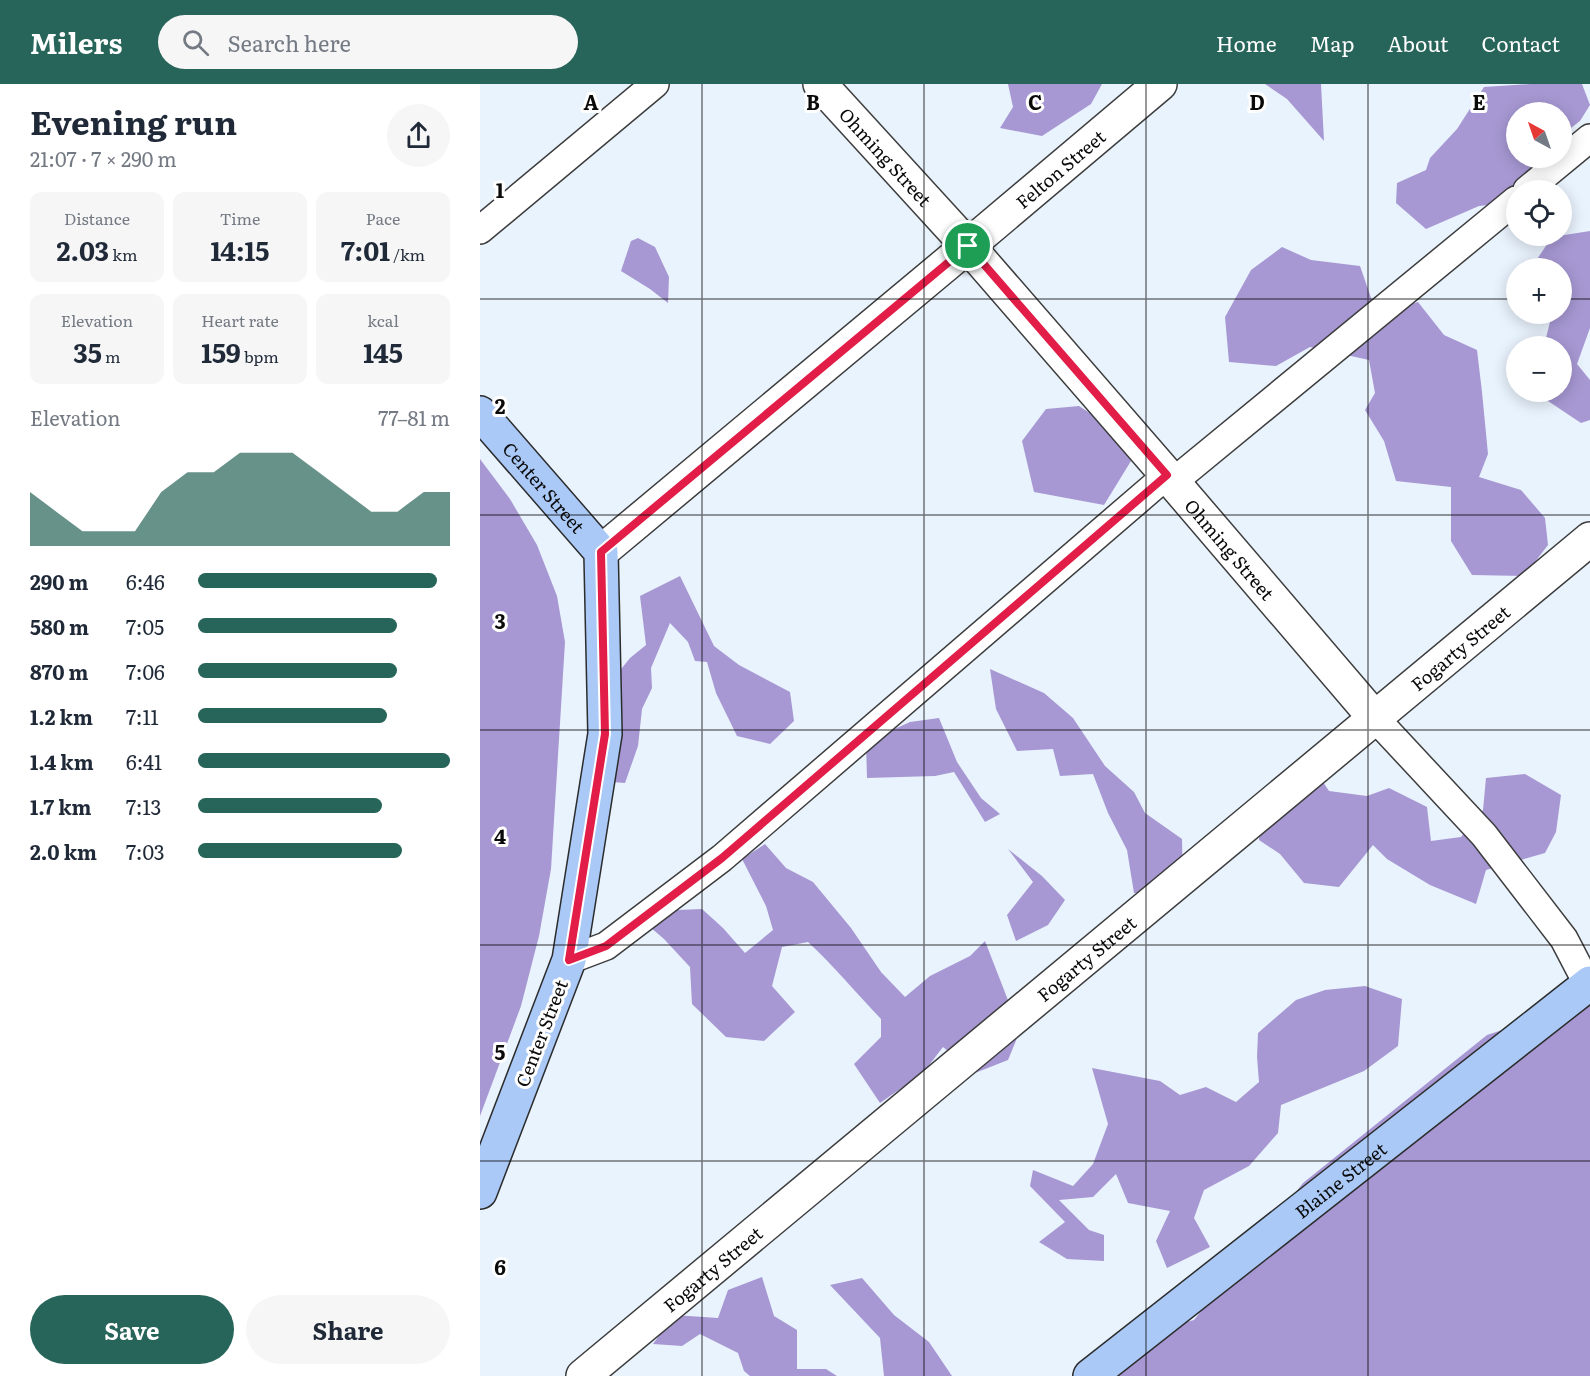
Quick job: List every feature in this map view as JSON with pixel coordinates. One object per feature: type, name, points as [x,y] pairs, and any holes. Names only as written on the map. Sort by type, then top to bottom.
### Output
[{"type":"street","name":"Ohming Street","points":[[820,84],[968,246],[1374,717]]},
{"type":"street","name":"Felton Street","points":[[601,552],[1160,84]]},
{"type":"street","name":"Center Street","points":[[480,413],[601,552],[605,734],[569,960],[480,1192]]},
{"type":"street","name":"Fogarty Street","points":[[583,1376],[1590,539]]},
{"type":"street","name":"Blaine Street","points":[[1090,1376],[1589,984]]},
{"type":"lane","points":[[480,230],[655,84]]},
{"type":"lane","points":[[1539,180],[1590,138]]},
{"type":"lane","points":[[569,960],[606,946],[722,858],[1170,479],[1506,208]]},
{"type":"lane","points":[[1374,717],[1484,835],[1564,939],[1589,984]]},
{"type":"shaded area","points":[[1008,84],[1102,84],[1091,104],[1042,136],[1000,128],[1013,107]]},
{"type":"shaded area","points":[[1265,84],[1321,84],[1324,141],[1287,99]]},
{"type":"shaded area","points":[[1582,84],[1590,105],[1580,121],[1572,127],[1572,102],[1506,102],[1506,168],[1532,168],[1532,180],[1506,180],[1506,203],[1479,206],[1426,229],[1396,203],[1397,183],[1426,170],[1430,158],[1457,129],[1484,87]]},
{"type":"shaded area","points":[[1590,231],[1590,328],[1577,364],[1590,380],[1590,420],[1581,423],[1550,402],[1572,402],[1572,336],[1546,336],[1550,324],[1572,324],[1572,258],[1538,258],[1546,246],[1572,246],[1572,234]]},
{"type":"shaded area","points":[[638,238],[655,247],[669,277],[668,303],[621,271],[631,241]]},
{"type":"shaded area","points":[[1282,247],[1311,260],[1360,266],[1377,315],[1418,302],[1444,335],[1477,350],[1488,454],[1479,477],[1521,490],[1545,518],[1548,545],[1524,576],[1472,575],[1451,541],[1451,487],[1396,481],[1384,441],[1365,410],[1375,393],[1369,360],[1310,347],[1276,366],[1229,362],[1225,317],[1251,270]]},
{"type":"shaded area","points":[[1079,406],[1113,428],[1131,461],[1104,505],[1034,492],[1022,441],[1046,409]]},
{"type":"shaded area","points":[[480,459],[510,499],[537,545],[557,596],[565,642],[551,869],[539,936],[521,1006],[480,1116]]},
{"type":"shaded area","points":[[680,576],[714,646],[739,665],[790,692],[794,721],[770,744],[737,736],[716,693],[707,662],[695,661],[688,642],[670,623],[651,668],[652,688],[642,709],[638,746],[625,783],[585,780],[593,704],[630,658],[646,645],[640,596]]},
{"type":"shaded area","points":[[990,669],[1044,693],[1073,718],[1105,766],[1134,792],[1145,813],[1182,839],[1183,891],[1134,893],[1127,850],[1108,813],[1093,774],[1060,776],[1053,749],[1017,751],[996,709]]},
{"type":"shaded area","points":[[939,718],[957,762],[981,798],[1000,814],[985,822],[954,772],[935,776],[867,778],[866,742],[910,722]]},
{"type":"shaded area","points":[[1525,774],[1561,795],[1556,832],[1545,853],[1486,870],[1476,904],[1430,885],[1387,859],[1373,845],[1339,887],[1304,883],[1280,854],[1259,840],[1262,791],[1321,779],[1329,791],[1367,796],[1389,788],[1427,807],[1431,841],[1461,837],[1483,810],[1486,778]]},
{"type":"shaded area","points":[[765,844],[786,868],[813,882],[851,928],[881,972],[905,997],[930,976],[970,956],[985,941],[1020,1031],[1008,1060],[975,1073],[943,1047],[923,1073],[880,1103],[854,1064],[881,1037],[881,1019],[808,942],[782,947],[772,986],[795,1012],[764,1041],[726,1037],[692,1004],[690,967],[664,939],[643,921],[677,910],[702,909],[745,953],[773,930],[766,906],[742,859]]},
{"type":"shaded area","points":[[1008,849],[1042,876],[1065,900],[1048,925],[1016,941],[1007,915],[1033,882]]},
{"type":"shaded area","points":[[1365,986],[1402,999],[1398,1046],[1364,1071],[1281,1105],[1278,1133],[1249,1166],[1204,1190],[1194,1218],[1210,1247],[1167,1268],[1156,1241],[1170,1211],[1128,1203],[1116,1174],[1093,1197],[1059,1200],[1089,1230],[1104,1235],[1104,1261],[1067,1259],[1039,1242],[1065,1222],[1030,1186],[1033,1170],[1073,1186],[1093,1164],[1108,1124],[1092,1068],[1160,1081],[1180,1095],[1206,1087],[1236,1102],[1259,1082],[1258,1033],[1296,1000],[1325,990]]},
{"type":"shaded area","points":[[1590,1001],[1590,1376],[1084,1376],[1107,1344],[1194,1320],[1303,1183],[1487,1035]]},
{"type":"shaded area","points":[[762,1277],[774,1316],[797,1330],[797,1369],[826,1369],[837,1376],[750,1376],[744,1371],[738,1353],[700,1334],[682,1346],[653,1344],[674,1315],[718,1318],[728,1290]]},
{"type":"shaded area","points":[[862,1278],[894,1315],[929,1342],[952,1376],[884,1376],[880,1338],[830,1285]]},
{"type":"route","points":[[968,246],[1167,475],[722,858],[606,946],[569,960],[605,734],[601,552],[968,246]]}]
